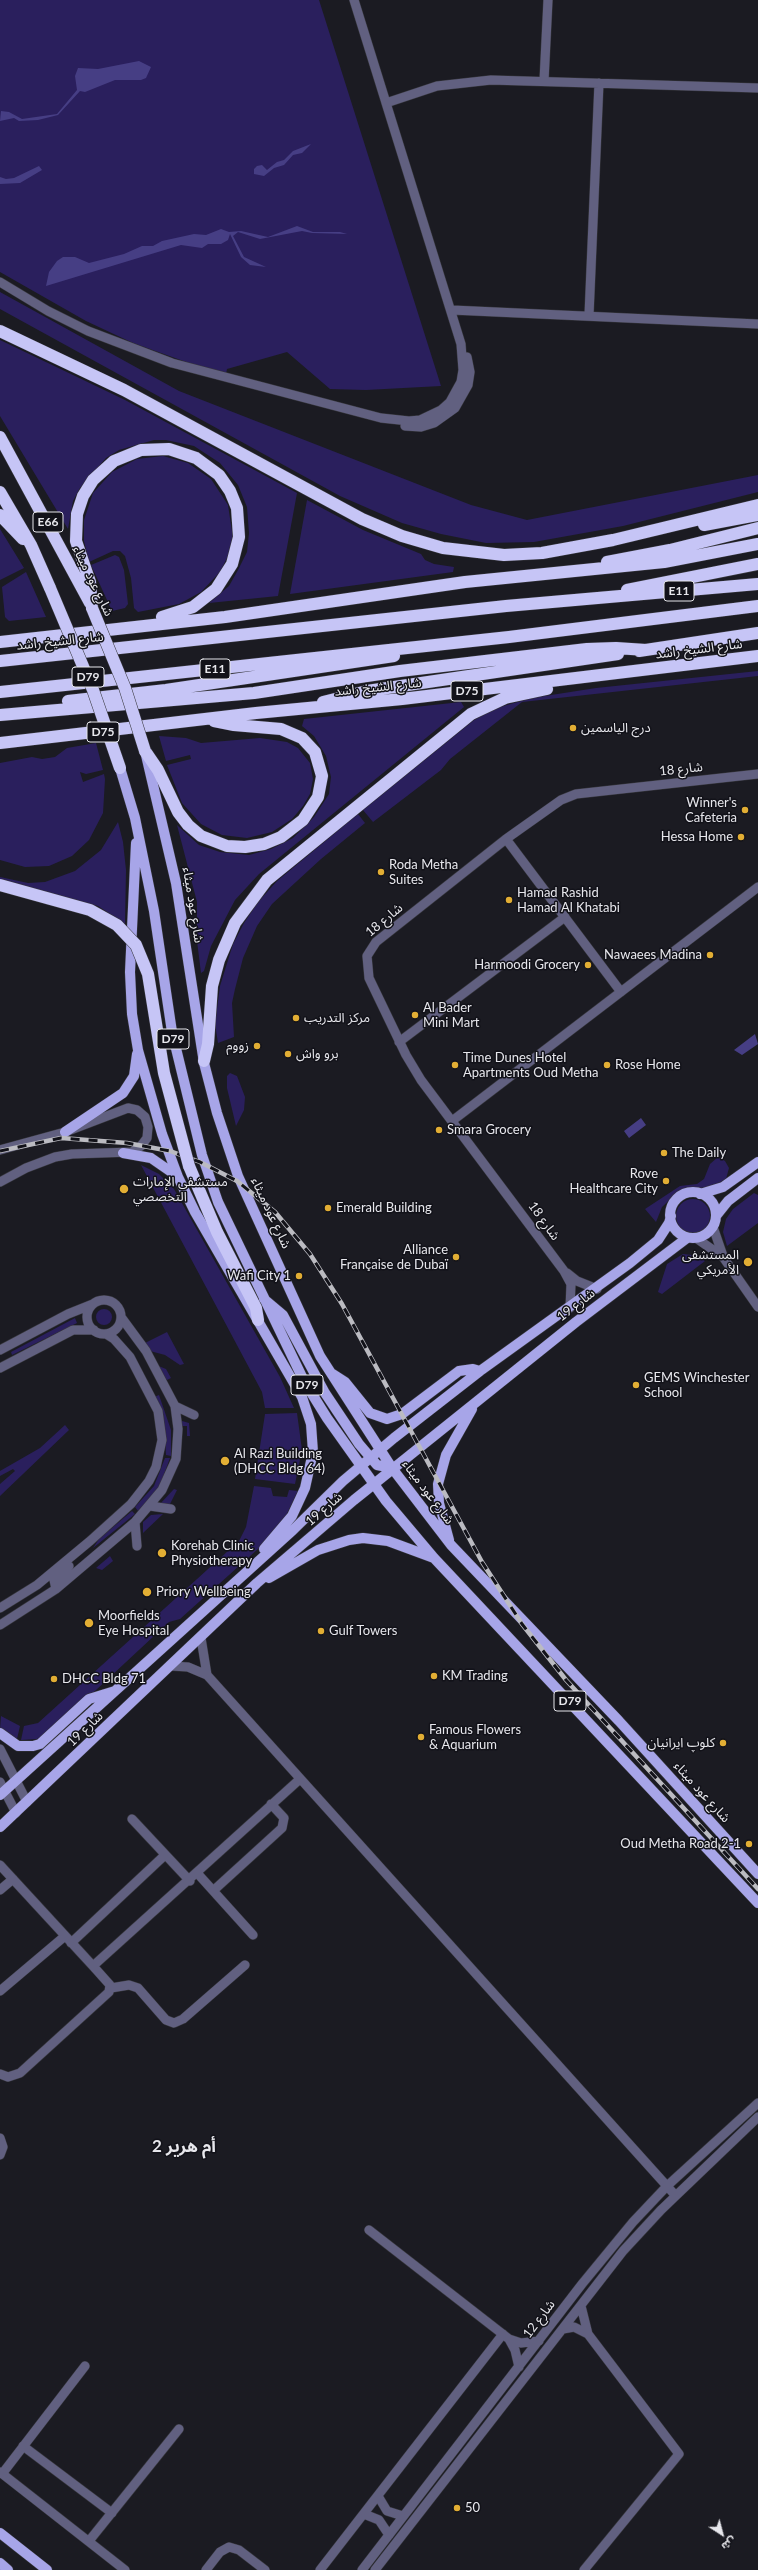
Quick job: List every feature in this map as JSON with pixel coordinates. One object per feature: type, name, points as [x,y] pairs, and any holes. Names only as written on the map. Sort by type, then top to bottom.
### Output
[{"type":"highway","points":[[0,326],[15,339]]},
{"type":"highway","points":[[0,331],[124,390],[362,519],[402,536],[456,550],[504,555],[542,553],[613,540],[758,504]]},
{"type":"highway","name":"شارع عود ميثاء","points":[[0,437],[92,608],[125,688],[145,751]]},
{"type":"highway","points":[[92,608],[92,590],[77,550],[75,533],[80,505],[93,480],[118,459],[150,449],[183,452],[212,468],[230,491],[239,522],[236,555],[223,582],[202,602],[183,612],[130,621],[105,630]]},
{"type":"highway","name":"E66","points":[[0,492],[31,545]]},
{"type":"highway","points":[[0,515],[31,545]]},
{"type":"highway","points":[[613,540],[651,536],[758,515]]},
{"type":"highway","points":[[1,641],[225,616],[492,579],[642,556],[758,528]]},
{"type":"highway","points":[[492,579],[583,572],[682,560],[758,544]]},
{"type":"highway","name":"D79","points":[[31,545],[88,676],[120,768]]},
{"type":"highway","points":[[601,598],[657,582],[758,564]]},
{"type":"highway","name":"E11","points":[[601,598],[758,584]]},
{"type":"highway","name":"شارع الشيخ راشد","points":[[0,661],[372,620],[601,598]]},
{"type":"highway","name":"E11","points":[[0,692],[430,645],[758,606]]},
{"type":"highway","points":[[306,708],[359,692],[758,633]]},
{"type":"highway","points":[[3,715],[56,702],[166,690],[370,661],[430,645]]},
{"type":"highway","points":[[3,715],[254,693],[400,671],[587,649],[616,648],[646,650]]},
{"type":"highway","name":"شارع الشيخ راشد","points":[[0,743],[66,737],[205,718],[395,700],[758,656]]},
{"type":"highway","points":[[204,1061],[208,1044],[212,986],[223,947],[242,912],[277,871],[457,724],[481,708],[518,694],[592,681],[627,671]]},
{"type":"highway","points":[[145,751],[158,770],[178,812],[188,825],[201,836],[227,846],[245,847],[264,844],[289,832],[309,813],[320,789],[322,769],[311,746],[302,738],[281,729],[234,725],[205,718]]},
{"type":"highway","points":[[0,885],[90,910],[117,925],[136,946],[148,974],[164,1072],[189,1166],[217,1232],[256,1308],[258,1320]]},
{"type":"main road","name":"شارع عود ميثاء","points":[[145,751],[176,883],[204,1061],[217,1113],[238,1176],[312,1339],[330,1373],[392,1468],[451,1545],[619,1721],[758,1874]]},
{"type":"main road","name":"D79","points":[[120,768],[135,818],[154,911],[172,1032],[191,1118],[218,1202],[304,1381],[361,1466],[434,1558],[758,1903]]},
{"type":"main road","points":[[135,818],[135,894],[130,972],[132,1014],[138,1050],[162,1134],[178,1177],[202,1224],[302,1397],[309,1417],[313,1438],[311,1467],[299,1504],[285,1525],[266,1546],[262,1557]]},
{"type":"main road","points":[[65,1132],[114,1099],[129,1086],[135,1071],[138,1050]]},
{"type":"main road","points":[[123,1153],[151,1158],[178,1177]]},
{"type":"main road","points":[[758,1162],[723,1187],[700,1194],[682,1195],[674,1204],[671,1216],[675,1230],[692,1238],[705,1235],[713,1227],[716,1216],[731,1198],[758,1178]]},
{"type":"main road","points":[[700,1194],[712,1202],[716,1216]]},
{"type":"main road","name":"شارع 19","points":[[2,1789],[16,1780],[115,1691],[380,1449],[480,1371],[598,1289],[658,1240],[669,1223],[671,1216]]},
{"type":"main road","name":"شارع 19","points":[[0,1827],[257,1583],[374,1483],[576,1322],[692,1238]]},
{"type":"main road","points":[[264,1298],[282,1315],[325,1393],[370,1458],[382,1467],[392,1468]]},
{"type":"main road","points":[[330,1373],[345,1382],[370,1413],[387,1419],[402,1414],[459,1371],[473,1369],[480,1371]]},
{"type":"main road","points":[[451,1545],[439,1503],[438,1484],[441,1469],[457,1432],[480,1400]]},
{"type":"main road","points":[[257,1583],[283,1571],[318,1550],[348,1540],[363,1538],[388,1541],[434,1558]]},
{"type":"main road","points":[[0,1733],[18,1746],[40,1744],[89,1699],[115,1691]]},
{"type":"main road","points":[[0,2533],[47,2570]]},
{"type":"main road","points":[[0,2564],[8,2570]]},
{"type":"street","points":[[0,282],[48,311],[130,348],[172,363],[381,418],[396,424],[421,427],[446,417],[456,408],[463,398],[470,372],[468,359],[461,344],[452,310],[354,0]]},
{"type":"street","points":[[544,81],[548,0]]},
{"type":"street","points":[[386,103],[438,86],[464,81],[544,81],[758,88]]},
{"type":"street","points":[[589,315],[599,83]]},
{"type":"street","points":[[452,310],[589,315],[758,324]]},
{"type":"street","name":"شارع 18","points":[[570,1308],[570,1284],[564,1271],[422,1080],[399,1042],[367,971],[370,950],[376,942],[506,839],[554,804],[576,794],[758,774]]},
{"type":"street","points":[[506,839],[621,992]]},
{"type":"street","points":[[452,1121],[758,887]]},
{"type":"street","points":[[399,1042],[565,917]]},
{"type":"street","points":[[0,1150],[65,1132],[117,1110],[128,1108],[137,1110],[145,1117],[148,1127],[147,1138],[141,1146],[132,1152],[86,1153],[55,1158],[26,1168],[0,1182]]},
{"type":"street","points":[[713,1227],[723,1257],[758,1307]]},
{"type":"street","points":[[692,1238],[723,1257]]},
{"type":"street","name":"شارع 18","points":[[564,1271],[576,1281],[598,1289]]},
{"type":"street","points":[[0,1350],[68,1314],[100,1300],[111,1301],[119,1309],[121,1317],[146,1351],[174,1406],[178,1429],[176,1459],[162,1490],[150,1506],[135,1522],[56,1589],[0,1625]]},
{"type":"street","points":[[92,1304],[87,1318],[94,1330]]},
{"type":"street","points":[[106,1334],[115,1330],[121,1317]]},
{"type":"street","points":[[0,1368],[73,1330],[94,1330],[106,1334],[127,1353],[150,1392],[158,1411],[162,1440],[160,1454],[149,1481],[130,1504],[90,1541],[37,1585],[0,1608]]},
{"type":"street","points":[[174,1406],[194,1415]]},
{"type":"street","points":[[150,1506],[171,1509]]},
{"type":"street","points":[[135,1522],[137,1546]]},
{"type":"street","points":[[56,1589],[54,1580],[87,1551],[90,1541]]},
{"type":"street","points":[[200,1638],[207,1675]]},
{"type":"street","points":[[171,1666],[188,1667],[207,1675],[675,2195]]},
{"type":"street","points":[[0,1749],[27,1802]]},
{"type":"street","points":[[93,1966],[198,1874],[271,1804],[300,1779]]},
{"type":"street","points":[[2,1789],[16,1813]]},
{"type":"street","points":[[214,1890],[282,1828],[284,1818],[271,1804]]},
{"type":"street","points":[[132,1819],[190,1881]]},
{"type":"street","points":[[71,1942],[165,1856]]},
{"type":"street","points":[[0,1865],[93,1966],[111,1988]]},
{"type":"street","points":[[198,1874],[253,1935]]},
{"type":"street","points":[[0,1890],[13,1879]]},
{"type":"street","points":[[0,1991],[64,1936]]},
{"type":"street","points":[[0,2074],[8,2077],[20,2073],[106,1996],[111,1988],[129,1985],[138,1988],[166,2020],[174,2024],[183,2020],[245,1965]]},
{"type":"street","name":"شارع 12","points":[[362,2570],[607,2253],[667,2186],[758,2103]]},
{"type":"street","name":"شارع 12","points":[[375,2570],[623,2251],[675,2195],[758,2117]]},
{"type":"street","points":[[0,2138],[3,2147],[0,2155]]},
{"type":"street","points":[[369,2230],[506,2337],[521,2343],[539,2342]]},
{"type":"street","points":[[580,2306],[588,2334],[679,2454],[584,2570]]},
{"type":"street","points":[[563,2330],[574,2327],[588,2334]]},
{"type":"street","points":[[506,2337],[515,2350],[519,2367]]},
{"type":"street","points":[[320,2570],[506,2337]]},
{"type":"street","points":[[529,2354],[538,2361]]},
{"type":"street","points":[[85,2366],[1,2473],[125,2570]]},
{"type":"street","points":[[89,2541],[178,2429]]},
{"type":"street","points":[[23,2446],[112,2513]]},
{"type":"street","points":[[378,2496],[387,2511],[403,2516]]},
{"type":"street","points":[[364,2514],[379,2520],[389,2535]]},
{"type":"street","points":[[206,2570],[220,2552],[229,2547],[239,2550],[265,2570]]},
{"type":"shaded area","points":[[0,0],[319,0],[441,386],[366,390],[330,389],[287,352],[227,369],[226,374],[203,368],[133,343],[86,321],[0,272]]},
{"type":"shaded area","points":[[139,61],[151,67],[146,78],[141,80],[115,80],[85,92],[80,91],[58,115],[38,120],[19,121],[14,118],[0,121],[1,111],[9,112],[22,119],[57,114],[77,90],[75,76],[78,68],[98,69]]},
{"type":"shaded area","points":[[311,144],[302,153],[293,155],[284,165],[274,168],[264,176],[254,174],[254,169],[257,166],[262,165],[267,170],[277,162],[284,160],[293,151]]},
{"type":"shaded area","points":[[39,166],[42,170],[20,183],[0,184],[0,177],[6,179],[14,178]]},
{"type":"shaded area","points":[[297,226],[313,232],[340,232],[347,234],[312,233],[302,231],[260,239],[238,232],[233,236],[244,257],[266,267],[250,265],[241,257],[230,234],[228,240],[221,244],[208,244],[202,248],[181,245],[46,286],[49,272],[57,261],[63,257],[75,257],[89,263],[124,254],[142,246],[153,246],[162,241],[194,234],[206,235],[221,229],[229,232],[241,231],[268,237]]},
{"type":"shaded area","points":[[0,292],[179,391],[471,505],[527,520],[758,475],[758,492],[623,526],[534,542],[486,543],[441,534],[402,523],[340,496],[0,309]]},
{"type":"shaded area","points":[[0,340],[125,400],[297,493],[278,596],[209,603],[229,586],[247,552],[249,533],[247,507],[238,485],[220,463],[194,446],[166,440],[154,440],[119,450],[106,458],[80,488],[73,501],[68,529],[0,416]]},
{"type":"shaded area","points":[[163,456],[188,463],[211,479],[228,505],[233,538],[228,556],[220,572],[201,592],[179,604],[138,612],[134,608],[131,578],[125,556],[120,551],[113,551],[89,562],[84,541],[84,520],[93,493],[112,472],[137,459]]},
{"type":"shaded area","points":[[307,500],[363,530],[421,554],[425,560],[434,564],[454,567],[453,572],[290,594]]},
{"type":"shaded area","points":[[0,529],[24,568],[0,580]]},
{"type":"shaded area","points":[[115,555],[119,557],[124,570],[128,604],[125,608],[112,611],[91,565]]},
{"type":"shaded area","points":[[26,572],[46,617],[9,621],[5,617],[2,587]]},
{"type":"shaded area","points":[[758,671],[758,676],[522,702],[450,759],[441,770],[373,822],[363,810],[474,720],[496,708],[532,698],[596,688]]},
{"type":"shaded area","points":[[461,702],[464,707],[259,874],[235,900],[211,946],[204,971],[201,973],[197,941],[197,902],[177,825],[199,845],[220,852],[249,855],[271,849],[293,838],[314,817],[329,794],[331,777],[326,756],[314,736],[302,726],[304,719]]},
{"type":"shaded area","points":[[159,736],[186,738],[201,743],[260,738],[287,742],[298,748],[310,763],[313,779],[310,794],[303,806],[292,819],[272,832],[247,838],[222,835],[201,824],[182,803],[167,765],[191,759],[190,755],[166,761]]},
{"type":"shaded area","points":[[96,743],[103,770],[86,774],[80,772],[83,782],[104,774],[105,779],[103,813],[89,840],[72,856],[49,866],[25,867],[0,860],[0,763],[32,757],[42,759],[55,757],[67,748]]},
{"type":"shaded area","points":[[358,814],[365,823],[321,859],[272,904],[257,926],[243,958],[232,1003],[234,1037],[218,1043],[215,1024],[220,986],[233,944],[244,923],[258,902],[277,881]]},
{"type":"shaded area","points":[[118,822],[123,842],[126,870],[125,924],[98,906],[0,882],[0,877],[28,883],[45,882],[75,871],[101,850]]},
{"type":"shaded area","points":[[755,1034],[758,1044],[742,1055],[734,1050]]},
{"type":"shaded area","points":[[230,1073],[237,1076],[245,1097],[244,1110],[236,1126],[227,1088],[227,1076]]},
{"type":"shaded area","points":[[641,1118],[646,1125],[629,1138],[624,1131]]},
{"type":"shaded area","points":[[718,1157],[725,1161],[729,1168],[726,1179],[713,1186],[678,1192],[662,1207],[656,1222],[645,1209],[680,1186],[697,1184],[704,1179],[710,1164]]},
{"type":"shaded area","points":[[141,1165],[159,1174],[174,1189],[280,1377],[294,1408],[265,1408],[262,1392]]},
{"type":"shaded area","points":[[754,1193],[758,1195],[758,1223],[727,1246],[723,1232],[726,1219],[733,1209]]},
{"type":"shaded area","points":[[693,1199],[705,1204],[710,1216],[705,1228],[693,1233],[681,1228],[676,1216],[681,1204]]},
{"type":"shaded area","points":[[683,1254],[700,1256],[705,1261],[662,1294],[658,1292],[667,1264]]},
{"type":"shaded area","points":[[104,1309],[111,1314],[112,1317],[107,1324],[104,1325],[97,1320],[96,1317],[101,1310]]},
{"type":"shaded area","points":[[75,1318],[77,1323],[12,1355],[11,1352]]},
{"type":"shaded area","points":[[167,1332],[184,1364],[180,1365],[165,1355],[150,1351],[145,1343]]},
{"type":"shaded area","points":[[156,1365],[166,1369],[171,1378],[167,1380]]},
{"type":"shaded area","points":[[159,1395],[171,1430],[171,1456],[166,1455],[164,1421],[154,1397]]},
{"type":"shaded area","points":[[297,1413],[302,1450],[295,1484],[255,1479],[265,1414]]},
{"type":"shaded area","points":[[182,1421],[189,1423],[190,1436],[187,1436],[187,1426],[182,1426]]},
{"type":"shaded area","points":[[65,1425],[69,1430],[0,1496],[0,1484],[15,1471],[13,1469],[0,1476],[0,1471],[40,1448]]},
{"type":"shaded area","points":[[165,1458],[170,1458],[159,1488],[138,1511],[135,1507],[154,1486]]},
{"type":"shaded area","points":[[254,1486],[271,1488],[273,1496],[287,1497],[289,1490],[298,1491],[285,1518],[268,1540],[180,1619],[169,1622],[52,1731],[37,1739],[21,1740],[24,1726],[38,1723],[239,1541],[246,1527]]},
{"type":"shaded area","points":[[174,1489],[177,1490],[169,1506],[159,1505]]},
{"type":"shaded area","points":[[132,1511],[135,1514],[93,1548],[99,1539]]},
{"type":"shaded area","points":[[163,1514],[143,1533],[143,1522],[151,1515]]},
{"type":"shaded area","points":[[110,1556],[113,1561],[102,1570],[96,1568]]},
{"type":"shaded area","points":[[1,1716],[20,1726],[17,1739],[0,1729]]},
{"type":"railway","points":[[0,1151],[61,1138],[127,1143],[170,1151],[200,1162],[237,1181],[275,1212],[310,1254],[342,1304],[482,1562],[522,1624],[566,1680],[758,1889]]},
{"type":"place","name":"درج الياسمين","points":[[573,728]]},
{"type":"place","name":"Winner's Cafeteria","points":[[745,810]]},
{"type":"place","name":"Hessa Home","points":[[741,837]]},
{"type":"place","name":"Roda Metha Suites","points":[[381,872]]},
{"type":"place","name":"Hamad Rashid Hamad Al Khatabi","points":[[509,900]]},
{"type":"place","name":"Nawaees Madina","points":[[710,955]]},
{"type":"place","name":"Harmoodi Grocery","points":[[588,965]]},
{"type":"place","name":"Al Bader Mini Mart","points":[[415,1015]]},
{"type":"place","name":"مركز التدريب","points":[[296,1018]]},
{"type":"place","name":"زووم","points":[[257,1046]]},
{"type":"place","name":"برو واش","points":[[288,1054]]},
{"type":"place","name":"Time Dunes Hotel Apartments Oud Metha","points":[[455,1065]]},
{"type":"place","name":"Rose Home","points":[[607,1065]]},
{"type":"place","name":"Smara Grocery","points":[[439,1130]]},
{"type":"place","name":"The Daily","points":[[664,1153]]},
{"type":"place","name":"Rove Healthcare City","points":[[666,1181]]},
{"type":"place","name":"مستشفى الإمارات التخصصي","points":[[124,1189]]},
{"type":"place","name":"Emerald Building","points":[[328,1208]]},
{"type":"place","name":"Alliance Française de Dubaï","points":[[456,1257]]},
{"type":"place","name":"المستشفى الأمريكي","points":[[748,1262]]},
{"type":"place","name":"Wafi City 1","points":[[299,1276]]},
{"type":"place","name":"GEMS Winchester School","points":[[636,1385]]},
{"type":"place","name":"Al Razi Building (DHCC Bldg 64)","points":[[225,1461]]},
{"type":"place","name":"Korehab Clinic Physiotherapy","points":[[162,1553]]},
{"type":"place","name":"Priory Wellbeing","points":[[147,1592]]},
{"type":"place","name":"Moorfields Eye Hospital","points":[[89,1623]]},
{"type":"place","name":"Gulf Towers","points":[[321,1631]]},
{"type":"place","name":"KM Trading","points":[[434,1676]]},
{"type":"place","name":"DHCC Bldg 71","points":[[54,1679]]},
{"type":"place","name":"Famous Flowers & Aquarium","points":[[421,1737]]},
{"type":"place","name":"كلوپ ايرانيان","points":[[723,1743]]},
{"type":"place","name":"Oud Metha Road 2-1","points":[[749,1844]]},
{"type":"place","name":"50","points":[[457,2508]]},
{"type":"district","name":"أم هرير 2","points":[[184,2147]]}]
